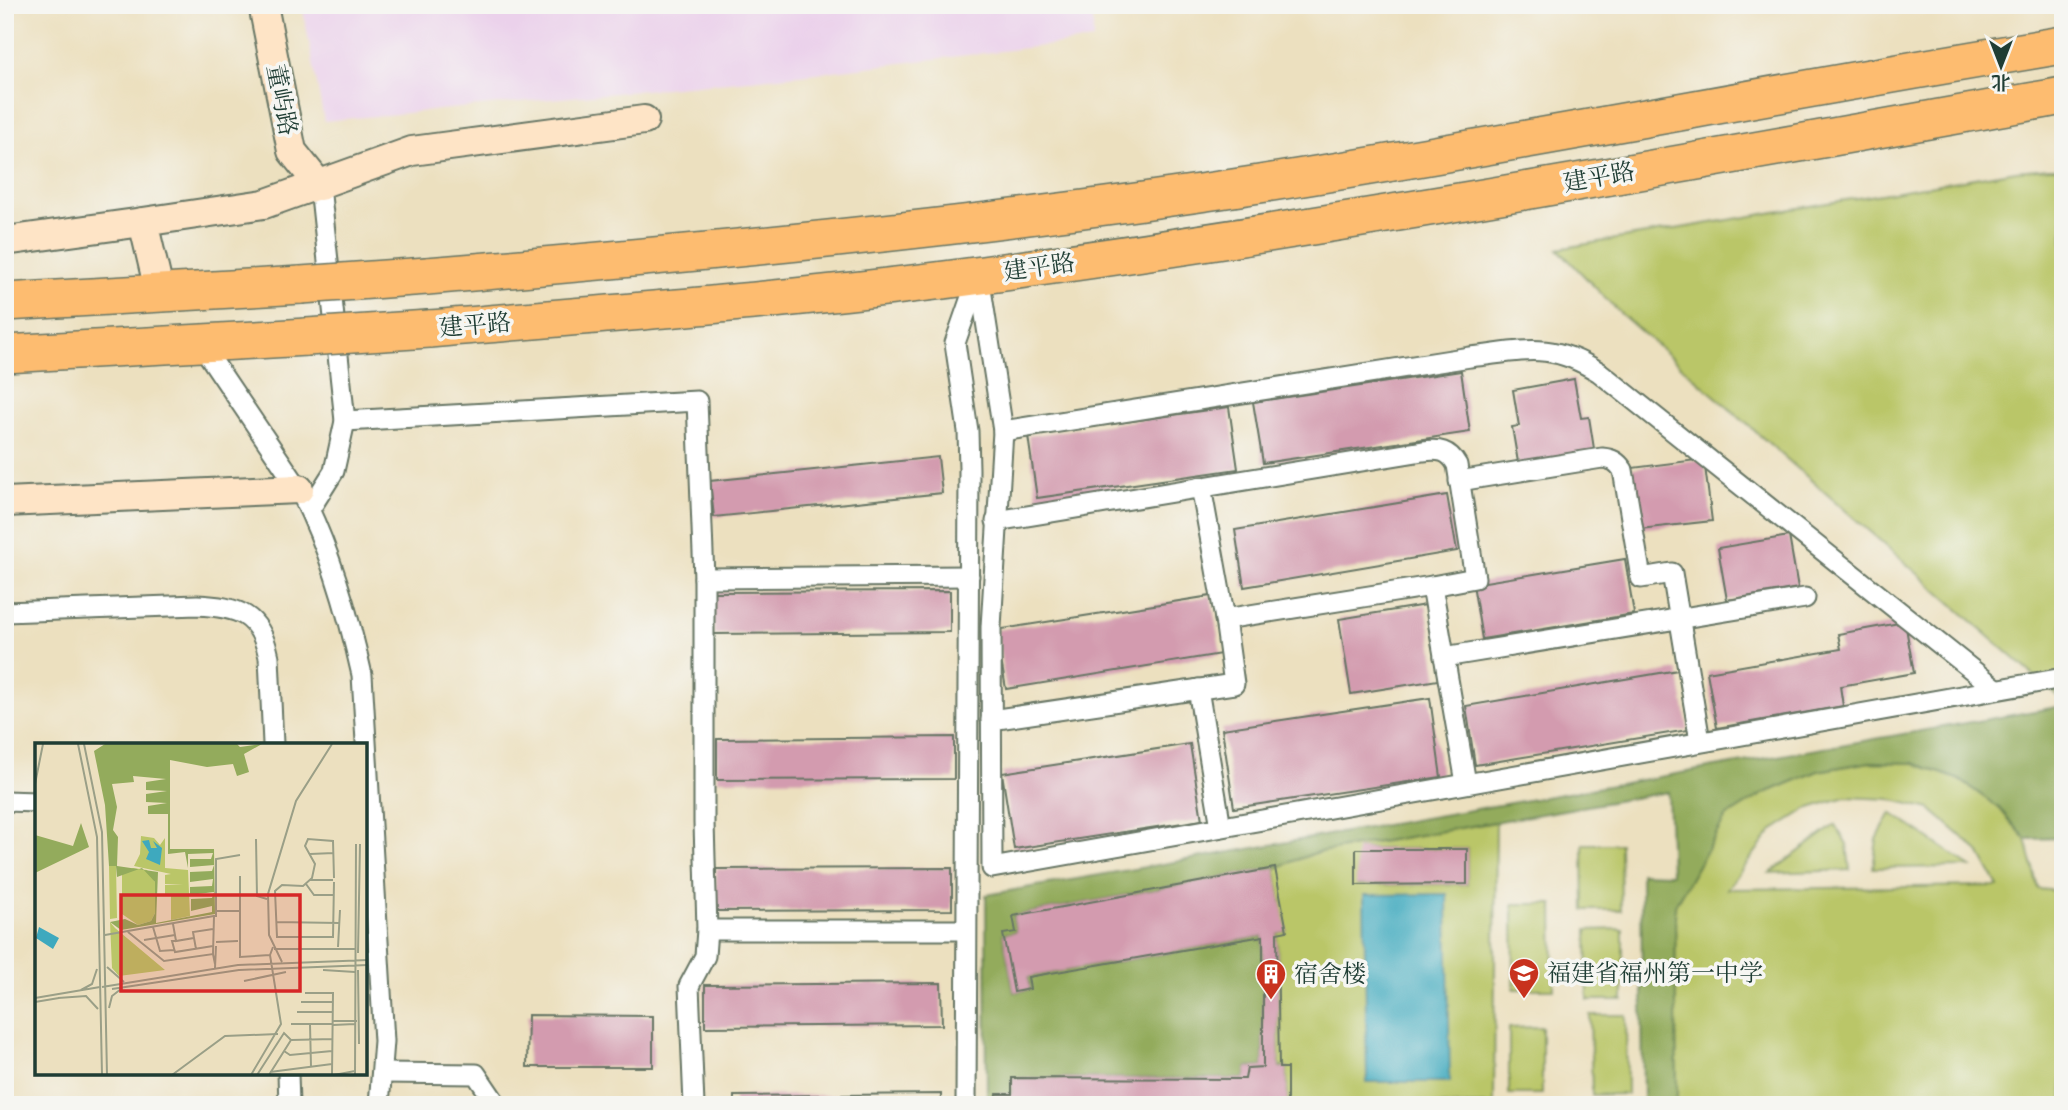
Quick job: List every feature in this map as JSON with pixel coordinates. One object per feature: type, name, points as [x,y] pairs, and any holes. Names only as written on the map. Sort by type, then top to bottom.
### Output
[{"type":"highway","points":[[1973,59],[2063,31]]},
{"type":"highway","name":"建平路","points":[[5,302],[428,276],[736,250],[968,223],[1250,185],[1568,132],[2063,44]]},
{"type":"highway","name":"建平路","points":[[5,354],[429,329],[712,305],[979,276],[1257,235],[2063,96]]},
{"type":"highway","points":[[2008,105],[2063,115]]},
{"type":"street","name":"董屿路","points":[[262,5],[292,150],[320,186]]},
{"type":"street","points":[[5,241],[264,204],[412,151],[644,120]]},
{"type":"street","points":[[5,502],[304,499],[334,471],[345,421],[320,186]]},
{"type":"street","points":[[143,222],[160,294]]},
{"type":"street","points":[[979,276],[1003,431],[991,627],[992,868],[1994,688],[2063,678]]},
{"type":"street","points":[[966,1105],[968,431],[955,343],[979,276]]},
{"type":"street","points":[[201,344],[304,499],[340,593],[362,675],[366,743]]},
{"type":"street","points":[[1003,431],[1470,357],[1556,351],[1599,372],[1994,688]]},
{"type":"street","points":[[345,421],[697,401],[704,578],[706,930],[705,956],[689,986],[694,1105]]},
{"type":"street","points":[[996,520],[1434,450],[1445,451],[1453,457],[1475,578],[1224,619]]},
{"type":"street","points":[[1459,481],[1602,458],[1618,463],[1623,470],[1641,578],[1672,573],[1700,741]]},
{"type":"street","points":[[991,720],[1234,684],[1201,487]]},
{"type":"street","points":[[704,578],[969,576]]},
{"type":"street","points":[[1432,586],[1466,783]]},
{"type":"street","points":[[1444,657],[1805,598]]},
{"type":"street","points":[[5,612],[197,606],[217,607],[243,614],[259,627],[266,644],[273,743]]},
{"type":"street","points":[[1198,690],[1222,827]]},
{"type":"street","points":[[368,775],[384,1041],[379,1105]]},
{"type":"street","points":[[5,801],[35,802]]},
{"type":"street","points":[[706,930],[966,930]]},
{"type":"street","points":[[383,1073],[476,1074],[497,1105]]},
{"type":"street","points":[[288,1075],[289,1105]]},
{"type":"shaded area","points":[[302,5],[1093,5],[1093,40],[800,75],[324,121]]},
{"type":"green space","points":[[2063,168],[2063,701],[1619,312],[1558,249],[2016,171]]},
{"type":"green space","points":[[2063,706],[2063,838],[2026,839],[1999,808],[1960,780],[1913,763],[1870,762],[1818,771],[1763,794],[1726,817],[1675,905],[1677,1105],[1643,1105],[1641,873],[1671,874],[1668,792],[1315,853],[1275,868],[1013,916],[1016,932],[1003,934],[1014,992],[1030,989],[1028,977],[1263,936],[1263,1067],[1247,1068],[1245,1079],[1012,1078],[1012,1094],[997,1094],[996,1105],[987,1105],[986,895]]},
{"type":"green space","points":[[1870,762],[1913,763],[1960,780],[1999,808],[2026,839],[2038,889],[2061,891],[2063,1105],[1677,1105],[1675,905],[1726,817],[1763,794],[1818,771]],"holes":[[[1845,797],[1889,799],[1930,809],[1979,852],[1998,886],[1727,889],[1772,831],[1807,809]]]},
{"type":"green space","points":[[1891,813],[1971,867],[1873,868],[1877,839]]},
{"type":"green space","points":[[1496,822],[1494,1105],[1287,1105],[1287,1068],[1279,1067],[1277,933],[1286,931],[1275,868],[1315,853]],"holes":[[[1357,849],[1467,849],[1467,884],[1357,885]]]},
{"type":"green space","points":[[1835,825],[1847,844],[1850,870],[1770,873]]},
{"type":"green space","points":[[1583,844],[1620,844],[1621,910],[1584,910]]},
{"type":"green space","points":[[1513,904],[1553,904],[1554,989],[1514,989]]},
{"type":"green space","points":[[1623,929],[1623,1000],[1588,1000],[1587,930]]},
{"type":"green space","points":[[1590,1015],[1626,1015],[1627,1094],[1592,1095]]},
{"type":"green space","points":[[1542,1027],[1542,1094],[1509,1094],[1509,1028]]},
{"type":"water","points":[[1447,894],[1450,1082],[1367,1082],[1364,895]]},
{"type":"building","points":[[1461,371],[1470,432],[1263,463],[1253,402]]},
{"type":"building","points":[[1574,379],[1581,418],[1589,417],[1595,455],[1519,468],[1512,427],[1519,426],[1513,390]]},
{"type":"building","points":[[1229,407],[1238,469],[1037,498],[1028,436]]},
{"type":"building","points":[[938,457],[942,493],[714,517],[710,481]]},
{"type":"building","points":[[1704,459],[1712,521],[1640,529],[1632,468]]},
{"type":"building","points":[[1447,495],[1457,551],[1244,587],[1235,530]]},
{"type":"building","points":[[1789,536],[1798,588],[1727,600],[1718,548]]},
{"type":"building","points":[[1625,559],[1634,614],[1482,639],[1473,584]]},
{"type":"building","points":[[950,591],[950,632],[714,634],[713,592]]},
{"type":"building","points":[[1211,596],[1221,654],[1006,689],[996,630]]},
{"type":"building","points":[[1426,605],[1438,680],[1351,694],[1339,619]]},
{"type":"building","points":[[1905,622],[1914,673],[1840,686],[1843,706],[1717,728],[1707,672],[1841,649],[1838,634]]},
{"type":"building","points":[[1678,670],[1688,730],[1475,765],[1466,706]]},
{"type":"building","points":[[1430,698],[1441,777],[1234,808],[1222,729]]},
{"type":"building","points":[[954,737],[954,779],[717,780],[717,739]]},
{"type":"building","points":[[1190,744],[1202,820],[1014,849],[1002,773]]},
{"type":"building","points":[[1356,849],[1467,849],[1467,884],[1356,885]]},
{"type":"building","points":[[952,868],[952,910],[716,911],[716,869]]},
{"type":"building","points":[[1275,868],[1287,931],[1277,933],[1279,1068],[1287,1068],[1287,1105],[996,1105],[997,1094],[1012,1094],[1012,1078],[1245,1079],[1247,1068],[1263,1067],[1263,936],[1028,977],[1030,989],[1014,992],[1003,934],[1016,932],[1013,916]]},
{"type":"building","points":[[941,983],[942,1025],[705,1027],[705,985]]},
{"type":"building","points":[[528,1015],[653,1016],[653,1067],[527,1067]]},
{"type":"building","points":[[941,1094],[941,1105],[734,1105],[734,1096]]},
{"type":"place","name":"福建省福州第一中学","points":[[1524,1000]]},
{"type":"place","name":"宿舍楼","points":[[1271,1001]]}]
